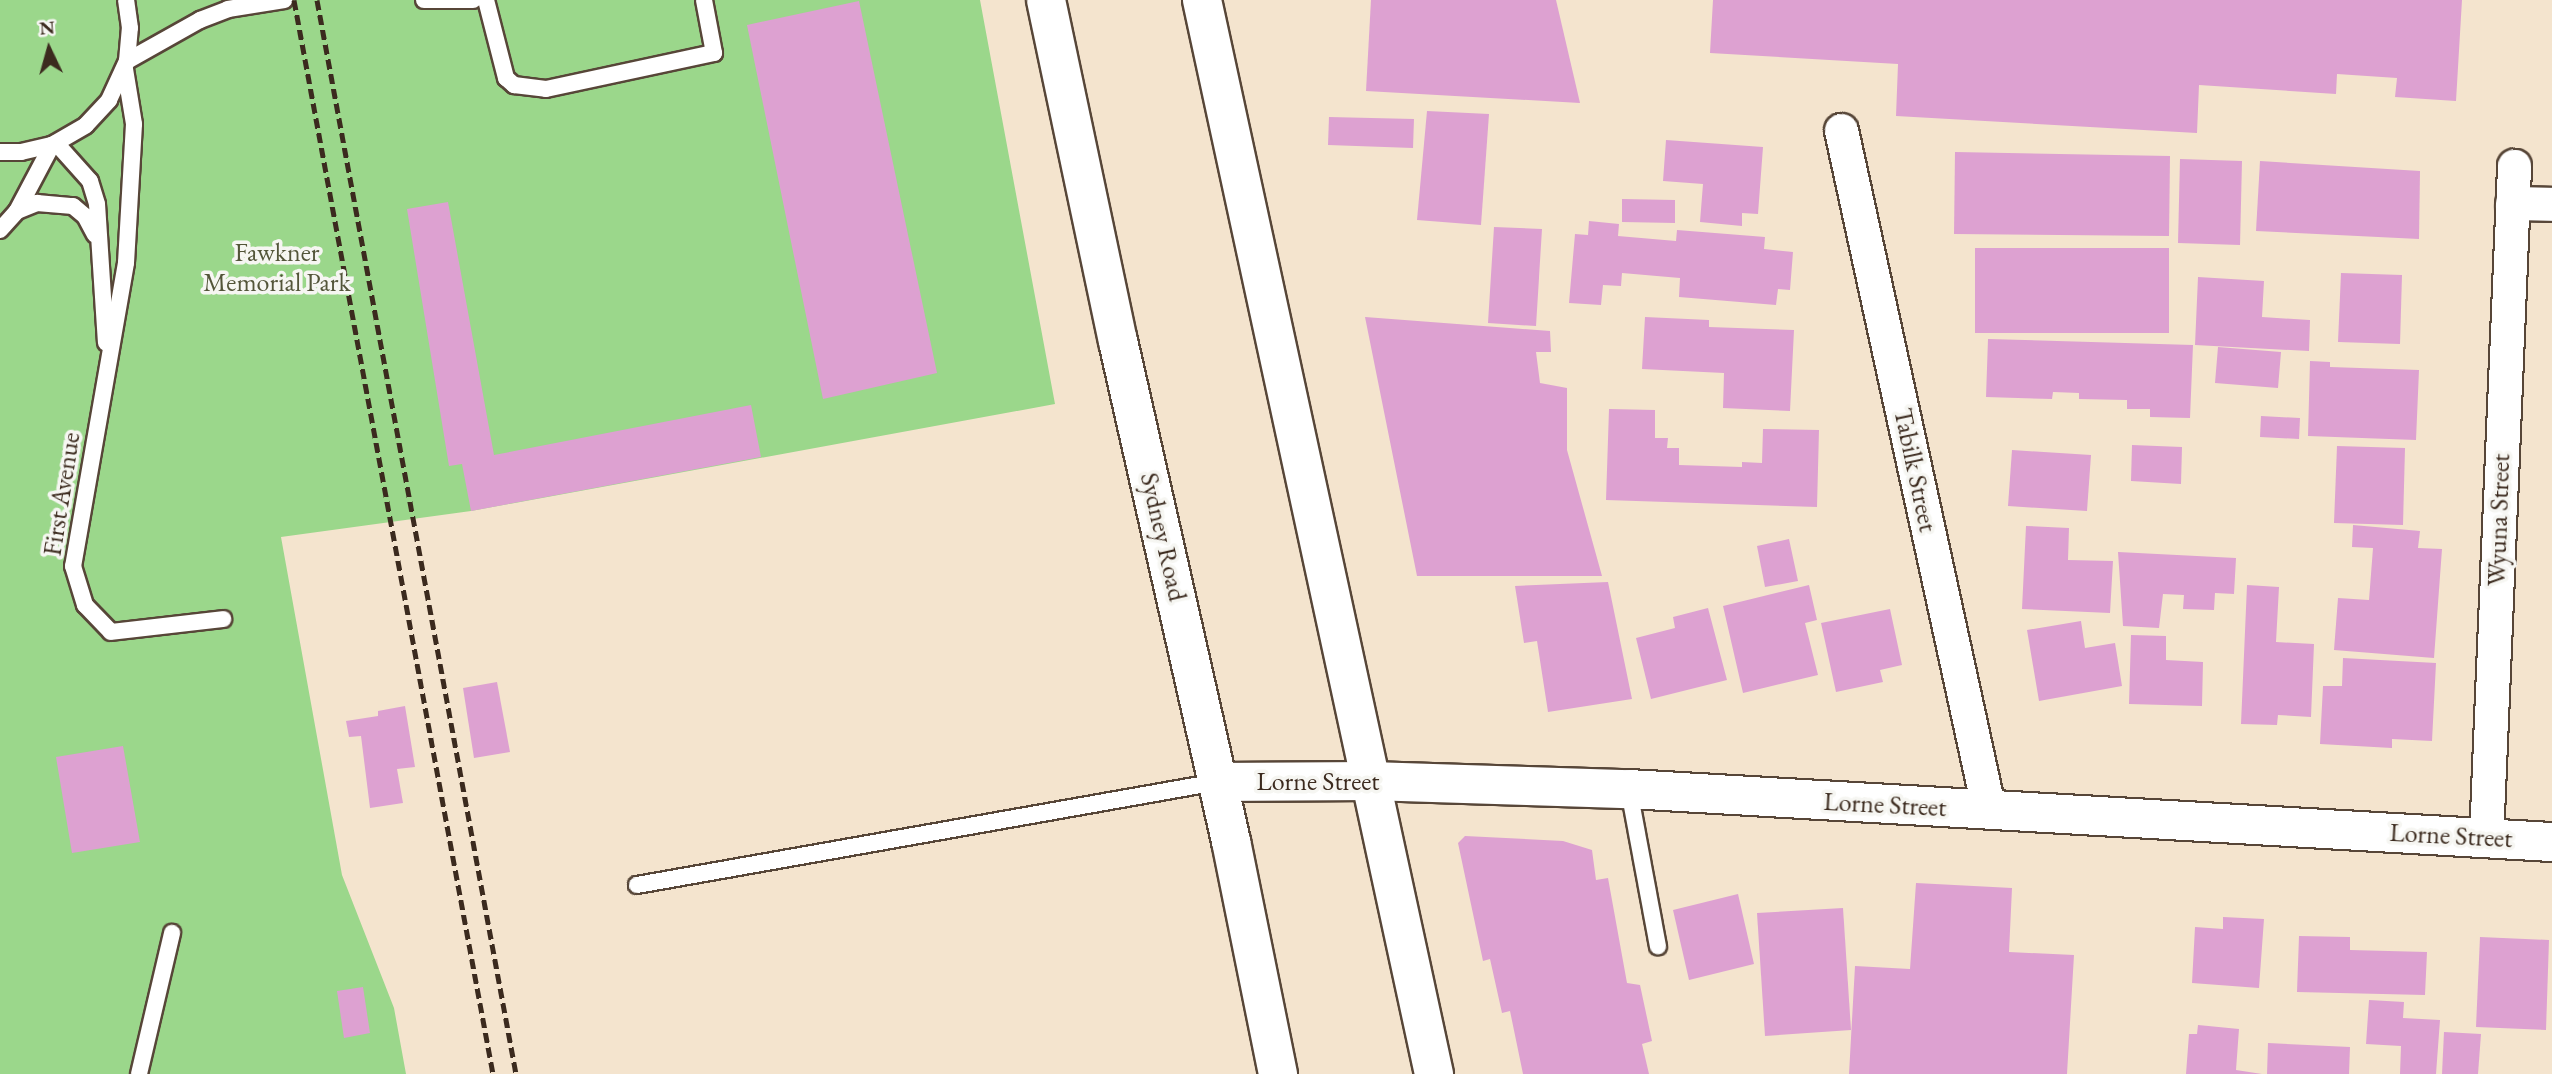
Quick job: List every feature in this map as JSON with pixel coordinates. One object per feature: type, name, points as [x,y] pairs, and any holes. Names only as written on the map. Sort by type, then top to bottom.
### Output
[{"type":"main road","name":"Sydney Road","points":[[1046,0],[1278,1074]]},
{"type":"main road","points":[[1202,0],[1434,1074]]},
{"type":"main road","name":"Lorne Street","points":[[1217,782],[1370,781],[1629,789],[2552,842]]},
{"type":"street","name":"Tabilk Street","points":[[1841,130],[1989,811]]},
{"type":"street","name":"Wyuna Street","points":[[2486,838],[2514,166]]},
{"type":"street","points":[[2512,202],[2552,204]]},
{"type":"lane","points":[[108,366],[126,263],[134,124],[126,65],[130,28],[126,0]]},
{"type":"lane","points":[[0,152],[22,152],[54,144],[86,125],[109,100],[126,65],[200,20],[228,9],[284,0]]},
{"type":"lane","points":[[424,0],[473,0]]},
{"type":"lane","points":[[486,0],[506,78],[514,85],[526,89],[546,89],[714,53],[704,0]]},
{"type":"lane","points":[[0,230],[17,211],[54,144]]},
{"type":"lane","points":[[54,144],[90,181],[97,204],[108,366]]},
{"type":"lane","points":[[17,211],[37,203],[73,206],[85,216],[98,241]]},
{"type":"lane","name":"First Avenue","points":[[108,366],[73,566],[85,605],[111,632],[223,620]]},
{"type":"lane","points":[[638,885],[1217,782]]},
{"type":"lane","points":[[1629,789],[1658,946]]},
{"type":"lane","points":[[139,1074],[172,933]]},
{"type":"green space","name":"Fawkner Memorial Park","points":[[0,0],[980,0],[1055,404],[471,511],[281,537],[342,875],[394,1008],[406,1074],[0,1074]]},
{"type":"building","points":[[1371,0],[1556,0],[1580,103],[1366,91]]},
{"type":"building","points":[[1713,0],[2462,0],[2456,101],[2395,97],[2397,78],[2337,74],[2336,94],[2199,85],[2197,133],[1896,116],[1898,64],[1710,53]]},
{"type":"building","points":[[859,1],[937,373],[823,399],[747,25]]},
{"type":"building","points":[[1427,111],[1489,114],[1481,225],[1417,220]]},
{"type":"building","points":[[1329,117],[1414,119],[1413,148],[1328,145]]},
{"type":"building","points":[[1666,140],[1763,147],[1758,214],[1742,213],[1742,226],[1700,222],[1703,184],[1663,181]]},
{"type":"building","points":[[1955,152],[2170,156],[2169,236],[1954,234]]},
{"type":"building","points":[[2180,159],[2242,161],[2240,245],[2178,243]]},
{"type":"building","points":[[2260,161],[2420,171],[2419,239],[2256,231]]},
{"type":"building","points":[[1622,199],[1675,200],[1675,223],[1622,222]]},
{"type":"building","points":[[448,202],[494,455],[751,405],[761,457],[471,511],[462,464],[449,466],[407,209]]},
{"type":"building","points":[[1589,221],[1619,224],[1618,236],[1676,241],[1677,230],[1765,237],[1764,249],[1793,252],[1790,290],[1778,289],[1776,305],[1679,297],[1680,278],[1622,273],[1621,286],[1603,285],[1601,305],[1569,303],[1575,234],[1588,235]]},
{"type":"building","points":[[1494,227],[1542,229],[1536,326],[1488,323]]},
{"type":"building","points":[[1975,248],[2169,248],[2169,333],[1975,333]]},
{"type":"building","points":[[2341,273],[2402,275],[2400,344],[2338,342]]},
{"type":"building","points":[[2198,277],[2264,281],[2262,317],[2310,320],[2309,351],[2195,345]]},
{"type":"building","points":[[1365,317],[1550,331],[1551,352],[1536,352],[1540,383],[1567,388],[1567,450],[1602,576],[1417,576]]},
{"type":"building","points":[[1645,317],[1709,320],[1709,327],[1794,330],[1790,411],[1723,408],[1724,373],[1642,369]]},
{"type":"building","points":[[1988,339],[2193,345],[2190,418],[2150,417],[2150,409],[2127,409],[2127,400],[2079,399],[2079,393],[2053,392],[2052,399],[1986,397]]},
{"type":"building","points":[[2218,347],[2281,352],[2278,388],[2215,383]]},
{"type":"building","points":[[2310,361],[2330,362],[2330,367],[2419,370],[2416,440],[2308,436]]},
{"type":"building","points":[[1609,409],[1655,410],[1655,438],[1668,438],[1667,448],[1679,448],[1679,465],[1742,467],[1742,462],[1762,463],[1763,429],[1819,430],[1817,507],[1606,500]]},
{"type":"building","points":[[2261,416],[2300,418],[2299,439],[2260,437]]},
{"type":"building","points":[[2132,445],[2182,447],[2181,484],[2131,481]]},
{"type":"building","points":[[2337,446],[2405,448],[2403,525],[2334,523]]},
{"type":"building","points":[[2012,450],[2091,455],[2087,511],[2008,506]]},
{"type":"building","points":[[2353,525],[2420,531],[2418,548],[2442,549],[2434,658],[2334,650],[2338,598],[2369,600],[2373,548],[2352,547]]},
{"type":"building","points":[[2026,526],[2069,528],[2068,560],[2113,561],[2110,613],[2022,609]]},
{"type":"building","points":[[1789,539],[1798,581],[1765,587],[1757,546]]},
{"type":"building","points":[[2118,552],[2236,558],[2234,594],[2215,593],[2214,610],[2183,609],[2184,595],[2163,594],[2159,628],[2123,626]]},
{"type":"building","points":[[1608,582],[1632,699],[1548,712],[1537,641],[1524,643],[1515,586]]},
{"type":"building","points":[[1809,585],[1817,620],[1805,623],[1818,675],[1743,693],[1723,606]]},
{"type":"building","points":[[2247,585],[2279,587],[2276,642],[2314,644],[2311,717],[2278,715],[2277,725],[2241,724]]},
{"type":"building","points":[[1708,608],[1727,680],[1651,699],[1636,638],[1675,628],[1673,617]]},
{"type":"building","points":[[1890,609],[1902,665],[1880,670],[1883,682],[1836,692],[1821,623]]},
{"type":"building","points":[[2081,621],[2085,648],[2115,643],[2122,686],[2039,701],[2027,630]]},
{"type":"building","points":[[2131,635],[2166,636],[2166,660],[2203,662],[2202,706],[2129,704]]},
{"type":"building","points":[[2343,658],[2436,663],[2432,741],[2392,739],[2392,748],[2320,744],[2323,686],[2342,686]]},
{"type":"building","points":[[497,682],[510,752],[474,758],[463,688]]},
{"type":"building","points":[[405,706],[415,767],[397,769],[403,803],[370,808],[361,736],[349,737],[346,721],[378,716],[378,711]]},
{"type":"building","points":[[123,746],[140,842],[72,853],[56,757]]},
{"type":"building","points":[[1465,836],[1563,841],[1592,850],[1596,880],[1608,878],[1627,983],[1640,985],[1652,1041],[1642,1044],[1649,1074],[1523,1074],[1510,1011],[1502,1013],[1490,959],[1483,961],[1458,843]]},
{"type":"building","points":[[1916,883],[2012,888],[2009,952],[2074,955],[2067,1074],[1849,1074],[1855,966],[1910,969]]},
{"type":"building","points":[[1738,894],[1754,964],[1689,980],[1673,910]]},
{"type":"building","points":[[1843,908],[1851,1030],[1765,1036],[1757,913]]},
{"type":"building","points":[[2223,917],[2264,919],[2259,988],[2192,983],[2195,927],[2223,929]]},
{"type":"building","points":[[2299,936],[2350,937],[2350,950],[2427,952],[2425,995],[2297,992]]},
{"type":"building","points":[[2480,937],[2549,940],[2546,1030],[2476,1027]]},
{"type":"building","points":[[363,987],[370,1033],[344,1038],[337,991]]},
{"type":"building","points":[[2369,1000],[2404,1002],[2403,1018],[2440,1020],[2436,1074],[2400,1074],[2401,1046],[2366,1044]]},
{"type":"building","points":[[2198,1025],[2239,1029],[2236,1070],[2262,1074],[2186,1074],[2189,1034],[2197,1034]]},
{"type":"building","points":[[2444,1032],[2481,1034],[2478,1074],[2442,1074]]},
{"type":"building","points":[[2268,1043],[2350,1047],[2349,1074],[2267,1074]]},
{"type":"railway","points":[[294,0],[493,1074]]},
{"type":"railway","points":[[317,0],[516,1074]]}]
